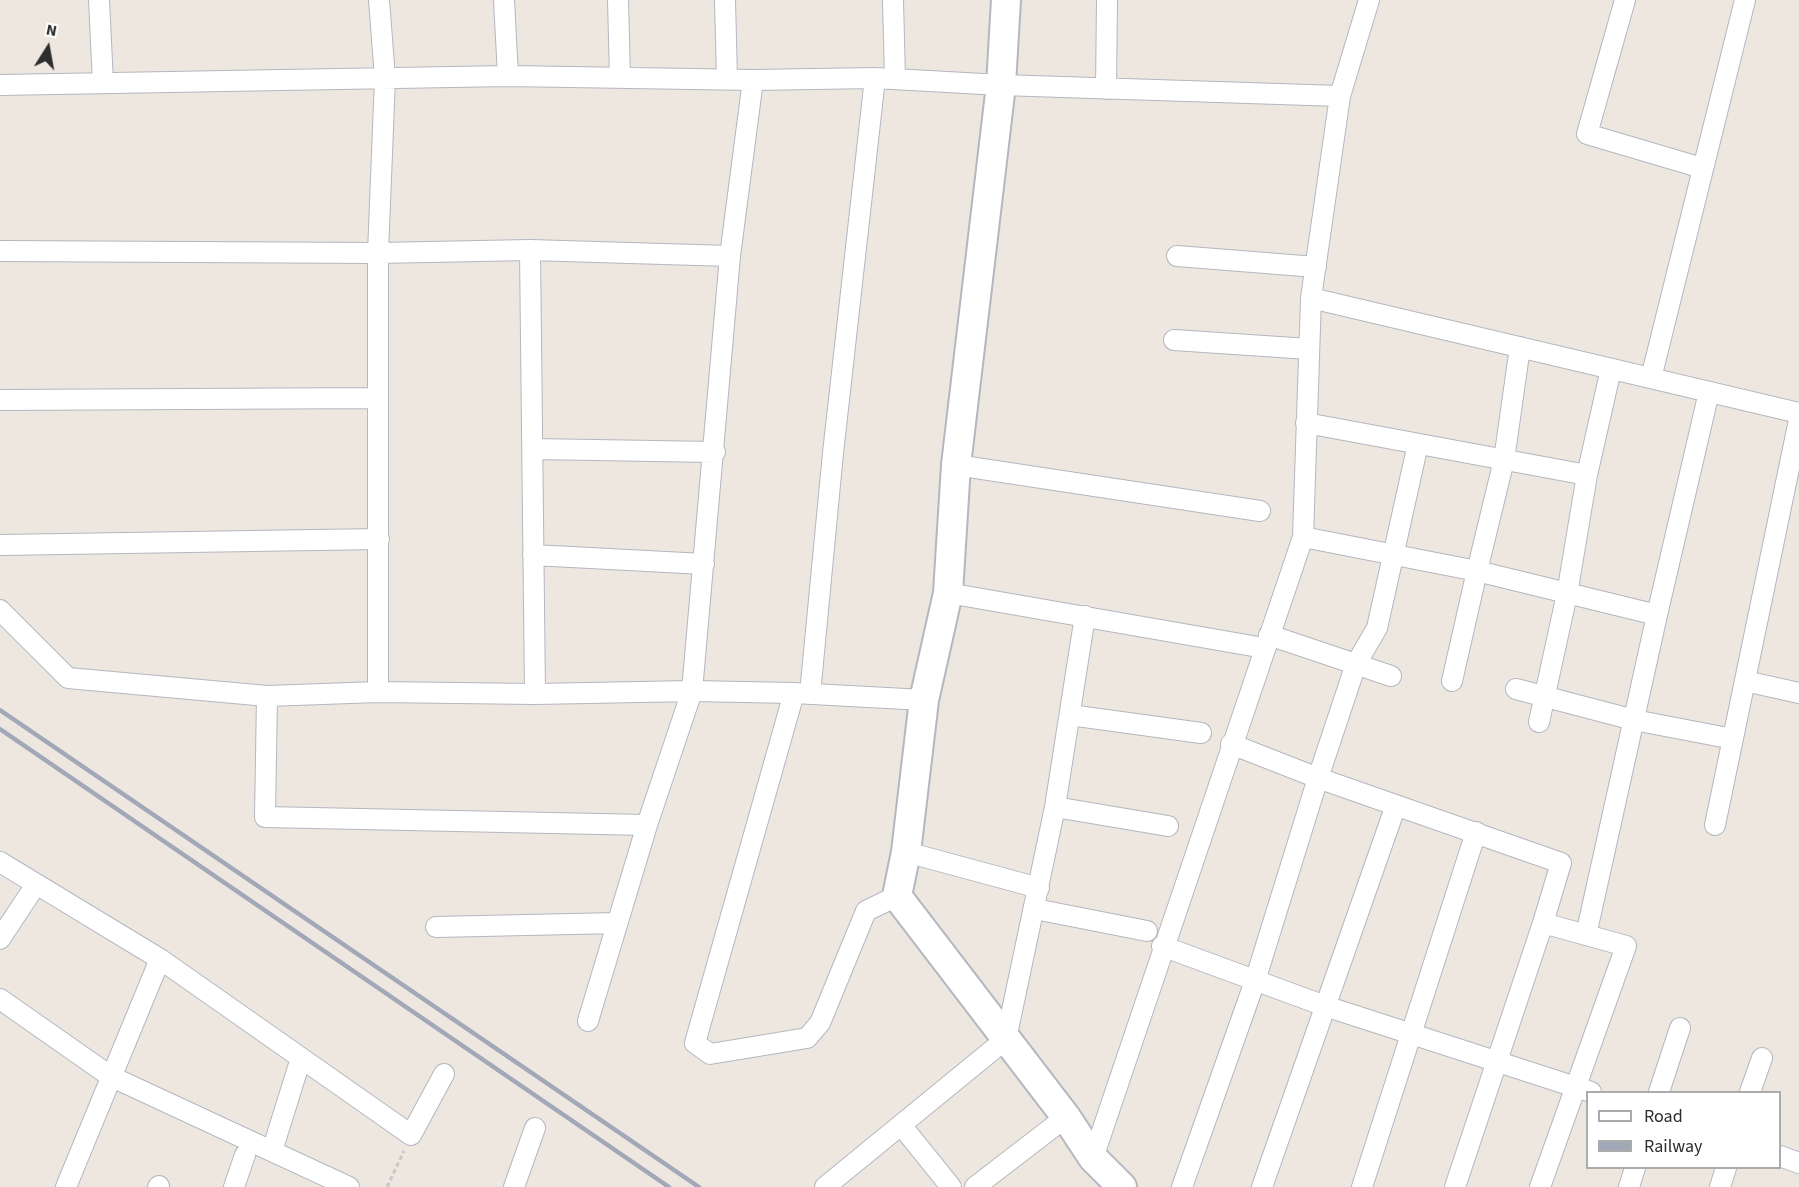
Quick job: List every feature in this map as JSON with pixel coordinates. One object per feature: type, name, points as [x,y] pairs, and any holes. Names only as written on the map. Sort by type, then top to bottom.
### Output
[{"type":"street","points":[[99,0],[103,83]]},
{"type":"street","points":[[378,692],[378,253],[385,78],[379,0]]},
{"type":"street","points":[[504,0],[508,76]]},
{"type":"street","points":[[618,0],[620,78]]},
{"type":"street","points":[[725,0],[727,78]]},
{"type":"street","points":[[893,0],[885,78],[802,693],[695,1043],[710,1054],[807,1038],[820,1023],[867,911],[897,896]]},
{"type":"street","points":[[1006,0],[1001,85],[956,465],[948,593],[924,700],[906,852],[897,896],[1066,1117],[1093,1158],[1122,1187]]},
{"type":"street","points":[[1106,88],[1107,0]]},
{"type":"street","points":[[1093,1158],[1162,946],[1303,537],[1311,298],[1340,96],[1369,0]]},
{"type":"street","points":[[1625,0],[1587,134],[1702,168]]},
{"type":"street","points":[[1650,378],[1744,0]]},
{"type":"street","points":[[0,85],[508,76],[753,80],[885,78],[1001,85],[1340,96]]},
{"type":"street","points":[[588,1021],[647,825],[692,691],[715,452],[730,256],[753,80]]},
{"type":"street","points":[[0,251],[378,253],[530,250],[730,256]]},
{"type":"street","points":[[530,250],[535,694]]},
{"type":"street","points":[[1178,256],[1316,267]]},
{"type":"street","points":[[1311,298],[1799,412]]},
{"type":"street","points":[[1174,340],[1309,350]]},
{"type":"street","points":[[1452,681],[1504,460],[1521,347]]},
{"type":"street","points":[[1539,722],[1567,594],[1587,475],[1611,369]]},
{"type":"street","points":[[1586,935],[1709,392]]},
{"type":"street","points":[[0,400],[378,398]]},
{"type":"street","points":[[1715,825],[1799,420]]},
{"type":"street","points":[[1306,423],[1587,475]]},
{"type":"street","points":[[1182,1187],[1255,981],[1356,664],[1377,628],[1418,444]]},
{"type":"street","points":[[533,449],[715,452]]},
{"type":"street","points":[[956,465],[1260,511]]},
{"type":"street","points":[[1303,537],[1478,571],[1658,615]]},
{"type":"street","points":[[0,545],[379,540]]},
{"type":"street","points":[[533,555],[704,564]]},
{"type":"street","points":[[948,593],[1085,616],[1266,641],[1356,664],[1391,676]]},
{"type":"street","points":[[0,610],[68,678],[267,696],[378,692],[535,694],[692,691],[802,693],[924,700]]},
{"type":"street","points":[[825,1187],[1006,1039],[1055,807],[1085,616]]},
{"type":"street","points":[[1745,681],[1799,693]]},
{"type":"street","points":[[1516,689],[1634,720],[1733,739]]},
{"type":"street","points":[[267,696],[265,817],[647,825]]},
{"type":"street","points":[[1070,715],[1201,733]]},
{"type":"street","points":[[1231,744],[1318,778],[1561,863],[1455,1187]]},
{"type":"street","points":[[1262,1187],[1396,805]]},
{"type":"street","points":[[1055,807],[1168,826]]},
{"type":"street","points":[[1362,1187],[1476,832]]},
{"type":"street","points":[[906,852],[1039,888]]},
{"type":"street","points":[[0,862],[35,886],[160,958],[411,1135],[444,1074]]},
{"type":"street","points":[[0,939],[35,886]]},
{"type":"street","points":[[1035,909],[1148,931]]},
{"type":"street","points":[[1540,1187],[1584,1090],[1626,946],[1543,922]]},
{"type":"street","points":[[436,927],[617,923]]},
{"type":"street","points":[[1162,946],[1325,1006],[1584,1090]]},
{"type":"street","points":[[66,1187],[160,958]]},
{"type":"street","points":[[0,999],[110,1076],[349,1187]]},
{"type":"street","points":[[1659,1091],[1680,1028]]},
{"type":"street","points":[[272,1151],[301,1058]]},
{"type":"street","points":[[1750,1091],[1762,1058]]},
{"type":"street","points":[[975,1187],[1066,1117]]},
{"type":"street","points":[[901,1125],[951,1187]]},
{"type":"street","points":[[514,1187],[535,1128]]},
{"type":"street","points":[[234,1187],[245,1155]]},
{"type":"street","points":[[1781,1157],[1799,1163]]},
{"type":"street","points":[[1629,1187],[1634,1169]]},
{"type":"street","points":[[1720,1187],[1725,1169]]},
{"type":"path","points":[[387,1187],[411,1135]]},
{"type":"railway","points":[[0,710],[699,1187]]},
{"type":"railway","points":[[0,729],[669,1187]]}]
